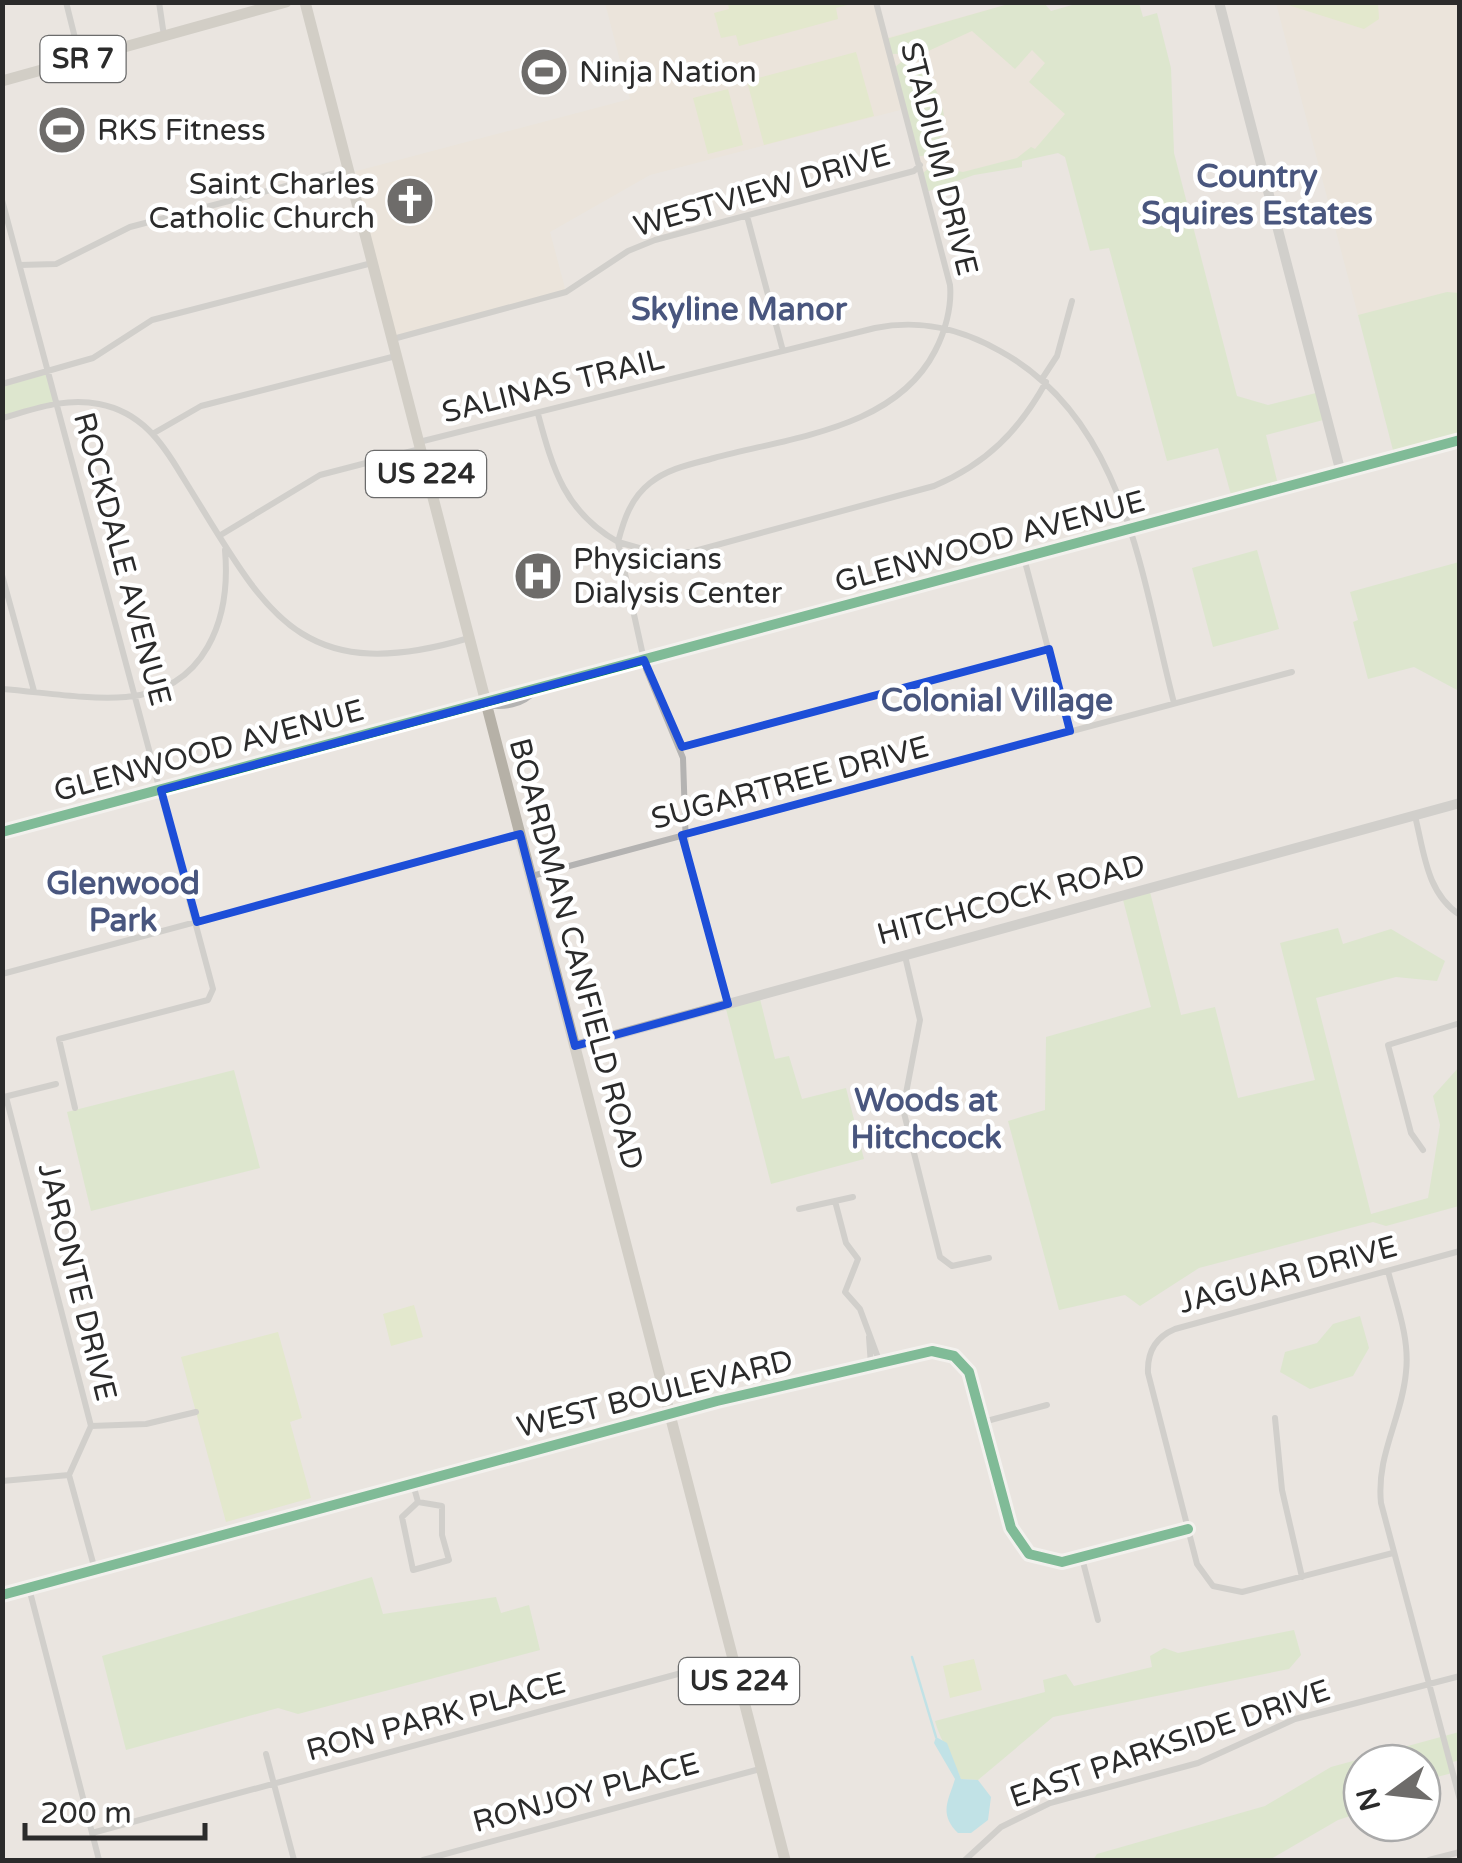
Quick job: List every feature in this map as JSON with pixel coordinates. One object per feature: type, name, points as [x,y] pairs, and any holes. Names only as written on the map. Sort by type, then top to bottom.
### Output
[{"type":"main road","name":"SR 7","points":[[2,81],[286,2]]},
{"type":"main road","name":"BOARDMAN CANFIELD ROAD","points":[[305,2],[785,1860]]},
{"type":"street","points":[[66,2],[80,60]]},
{"type":"street","points":[[159,2],[164,37]]},
{"type":"street","name":"STADIUM DRIVE","points":[[876,2],[950,284],[944,328]]},
{"type":"street","points":[[1219,2],[1341,472]]},
{"type":"street","name":"WESTVIEW DRIVE","points":[[392,339],[566,292],[638,246],[914,172],[920,165]]},
{"type":"street","points":[[20,264],[56,264],[130,226],[348,170]]},
{"type":"street","name":"ROCKDALE AVENUE","points":[[2,200],[196,922],[212,996],[59,1039],[75,1108]]},
{"type":"street","points":[[747,216],[783,351]]},
{"type":"street","points":[[2,384],[93,358],[152,320],[372,262]]},
{"type":"street","points":[[538,414],[565,495],[588,522],[618,542],[653,552],[691,552],[934,486],[970,469],[1000,445],[1044,380],[1057,356],[1072,301]]},
{"type":"street","name":"SALINAS TRAIL","points":[[219,536],[320,476],[419,446],[892,324],[944,328],[989,344],[1044,380],[1075,413],[1100,451],[1128,530],[1174,704]]},
{"type":"street","points":[[728,1004],[684,835],[680,747],[644,660],[621,571],[618,542],[633,501],[666,473],[852,421],[887,404],[923,370],[944,328]]},
{"type":"street","points":[[154,433],[201,406],[396,356]]},
{"type":"street","points":[[2,418],[58,403],[108,406],[154,433],[225,548],[274,614],[324,645],[383,656],[468,638]]},
{"type":"street","name":"GLENWOOD AVENUE","points":[[2,832],[486,703],[496,696],[533,690],[1460,440]]},
{"type":"street","points":[[2,689],[135,695],[185,672],[214,638],[226,602],[225,548]]},
{"type":"street","points":[[1024,558],[1070,731]]},
{"type":"street","points":[[2,575],[34,691]]},
{"type":"street","points":[[680,747],[1048,649]]},
{"type":"street","name":"SUGARTREE DRIVE","points":[[530,876],[1292,672]]},
{"type":"street","name":"HITCHCOCK ROAD","points":[[575,1046],[1460,804]]},
{"type":"street","points":[[1415,816],[1431,880],[1446,904],[1460,915]]},
{"type":"street","points":[[2,974],[520,835]]},
{"type":"street","points":[[905,955],[920,1020],[903,1110],[940,1257],[952,1266],[988,1258]]},
{"type":"street","points":[[1423,1150],[1410,1133],[1388,1045],[1460,1023]]},
{"type":"street","points":[[4,1097],[56,1084]]},
{"type":"street","name":"JARONTE DRIVE","points":[[4,1097],[90,1426],[69,1475]]},
{"type":"street","points":[[799,1209],[853,1197]]},
{"type":"street","points":[[835,1202],[846,1244],[858,1258],[845,1292],[860,1309],[875,1364]]},
{"type":"street","name":"JAGUAR DRIVE","points":[[1393,1553],[1242,1592],[1220,1590],[1200,1571],[1148,1373],[1149,1357],[1157,1341],[1175,1329],[1460,1251]]},
{"type":"street","points":[[1388,1271],[1407,1359],[1404,1388],[1380,1473],[1381,1503],[1460,1800]]},
{"type":"street","name":"WEST BOULEVARD","points":[[2,1595],[670,1414],[932,1351],[954,1356],[970,1372],[1018,1542],[1046,1561],[1082,1558],[1188,1529]]},
{"type":"street","points":[[984,1422],[1047,1405]]},
{"type":"street","points":[[90,1426],[146,1424],[196,1412]]},
{"type":"street","points":[[1275,1418],[1282,1490],[1302,1577]]},
{"type":"street","points":[[2,1481],[69,1475],[94,1570]]},
{"type":"street","points":[[413,1483],[418,1502]]},
{"type":"street","points":[[418,1502],[442,1506],[442,1535],[449,1560],[413,1570],[402,1517],[418,1502]]},
{"type":"street","points":[[1082,1558],[1098,1620]]},
{"type":"street","points":[[29,1588],[99,1860]]},
{"type":"street","name":"RON PARK PLACE","points":[[92,1833],[733,1659]]},
{"type":"street","name":"EAST PARKSIDE DRIVE","points":[[964,1860],[1002,1827],[1050,1803],[1198,1764],[1295,1719],[1460,1676]]},
{"type":"street","points":[[266,1754],[294,1860]]},
{"type":"street","name":"RONJOY PLACE","points":[[423,1860],[761,1769]]},
{"type":"street","points":[[1429,1860],[1460,1852]]},
{"type":"highlighted area","points":[[1049,649],[1070,731],[682,835],[728,1004],[575,1046],[520,834],[197,922],[161,790],[644,660],[682,747]]},
{"type":"shaded area","points":[[605,3],[876,3],[886,38],[1012,3],[1040,3],[1080,141],[924,183],[904,109],[650,175],[550,232],[566,292],[392,339],[349,173],[630,99]]},
{"type":"shaded area","points":[[1276,3],[1459,3],[1459,293],[1358,315]]},
{"type":"green space","points":[[728,3],[851,4],[836,8],[838,19],[739,46],[736,35],[721,38],[714,13],[729,9]]},
{"type":"green space","points":[[1012,3],[1044,3],[1051,11],[1079,3],[1139,3],[1143,17],[1157,13],[1171,68],[1174,153],[1237,396],[1268,405],[1320,392],[1327,419],[1266,435],[1279,489],[1233,502],[1218,448],[1167,461],[1109,248],[1090,251],[1065,157],[1058,153],[1022,161],[1022,167],[974,175],[926,192],[922,174],[931,166],[963,172],[1017,158],[1031,147],[1035,149],[1065,114],[1029,82],[1045,63],[1032,50],[1015,69],[972,31],[924,53],[891,54],[886,39]]},
{"type":"green space","points":[[1282,3],[1378,3],[1379,19],[1364,29]]},
{"type":"green space","points":[[856,52],[874,116],[764,145],[747,81]]},
{"type":"green space","points":[[901,62],[929,79],[943,110],[945,132],[924,156],[918,156],[894,68]]},
{"type":"green space","points":[[728,89],[743,145],[708,154],[693,98]]},
{"type":"green space","points":[[1447,292],[1459,293],[1459,440],[1395,458],[1358,315]]},
{"type":"green space","points":[[49,372],[57,403],[3,418],[3,384]]},
{"type":"green space","points":[[1257,550],[1279,629],[1213,647],[1192,568]]},
{"type":"green space","points":[[1459,562],[1459,691],[1414,667],[1368,679],[1353,622],[1358,620],[1350,592]]},
{"type":"green space","points":[[1149,888],[1181,1015],[1215,1007],[1238,1098],[1315,1080],[1280,943],[1338,928],[1343,944],[1391,929],[1445,961],[1437,981],[1396,977],[1316,998],[1371,1214],[1428,1198],[1440,1125],[1433,1096],[1459,1067],[1459,1206],[1386,1226],[1373,1222],[1199,1268],[1140,1306],[1125,1295],[1059,1310],[1008,1121],[1045,1110],[1046,1037],[1151,1007],[1122,896]]},
{"type":"green space","points":[[759,995],[775,1059],[789,1056],[802,1099],[846,1088],[864,1159],[771,1184],[725,1005]]},
{"type":"green space","points":[[234,1070],[260,1168],[91,1211],[67,1112]]},
{"type":"green space","points":[[414,1305],[423,1337],[391,1346],[383,1314]]},
{"type":"green space","points":[[1360,1316],[1369,1348],[1353,1376],[1310,1389],[1280,1372],[1285,1352],[1317,1343],[1333,1324]]},
{"type":"green space","points":[[278,1332],[302,1418],[290,1422],[311,1498],[226,1522],[181,1357]]},
{"type":"green space","points":[[372,1577],[383,1614],[496,1597],[501,1613],[529,1605],[540,1650],[298,1714],[278,1708],[126,1750],[102,1656]]},
{"type":"green space","points":[[1294,1630],[1301,1655],[1289,1669],[1053,1717],[978,1780],[961,1779],[935,1721],[1045,1692],[1043,1680],[1066,1674],[1074,1686],[1152,1667],[1150,1656],[1164,1648],[1178,1653]]},
{"type":"green space","points":[[974,1659],[982,1690],[950,1698],[943,1666]]},
{"type":"green space","points":[[1459,1732],[1459,1760],[1450,1763],[1452,1773],[1442,1776],[1442,1743],[1419,1743]]},
{"type":"green space","points":[[1342,1764],[1342,1819],[1269,1860],[1093,1860],[1097,1854],[1265,1806]]},
{"type":"water","points":[[936,1737],[947,1743],[961,1779],[978,1780],[991,1797],[988,1820],[971,1833],[958,1833],[948,1819],[947,1806],[955,1779],[934,1743]]},
{"type":"waterway","points":[[912,1657],[936,1737]]},
{"type":"cycle path","points":[[2,832],[1460,440]]},
{"type":"cycle path","points":[[2,1595],[717,1401],[932,1351],[954,1356],[969,1372],[1011,1528],[1029,1554],[1062,1562],[1188,1529]]},
{"type":"place","name":"Ninja Nation","points":[[544,72]]},
{"type":"place","name":"RKS Fitness","points":[[62,130]]},
{"type":"place","name":"Saint Charles Catholic Church","points":[[410,201]]},
{"type":"place","name":"Physicians Dialysis Center","points":[[538,576]]},
{"type":"district","name":"Country Squires Estates","points":[[1257,196]]},
{"type":"district","name":"Skyline Manor","points":[[739,310]]},
{"type":"district","name":"Colonial Village","points":[[997,701]]},
{"type":"district","name":"Glenwood Park","points":[[123,902]]},
{"type":"district","name":"Woods at Hitchcock","points":[[926,1120]]}]
